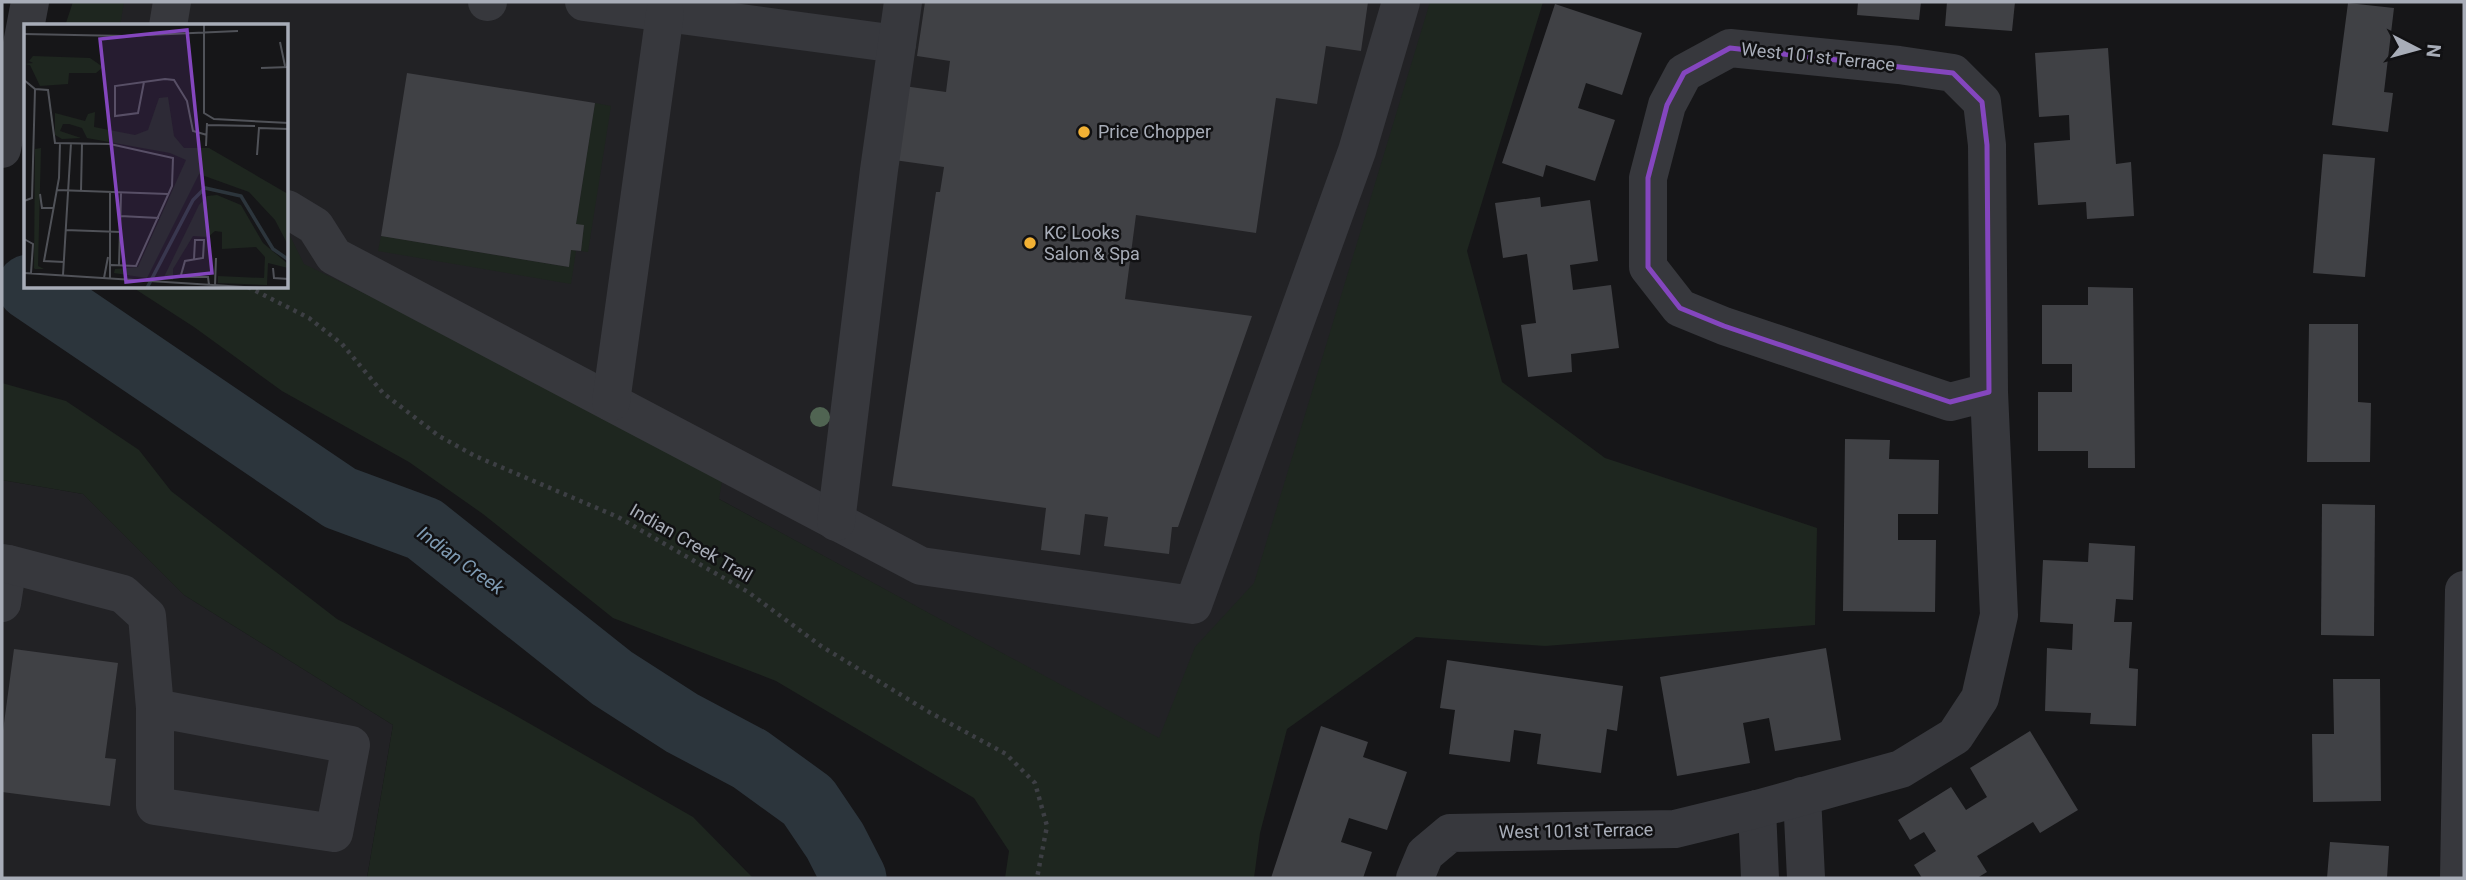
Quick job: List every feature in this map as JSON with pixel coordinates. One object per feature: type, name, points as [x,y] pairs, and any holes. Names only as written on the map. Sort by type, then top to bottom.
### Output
[{"type":"street","points":[[26,24],[30,2]]},
{"type":"street","points":[[168,24],[172,2]]},
{"type":"street","points":[[584,2],[897,44]]},
{"type":"street","points":[[836,522],[879,170],[903,2]]},
{"type":"street","points":[[289,210],[315,226],[334,256],[921,566],[1194,605],[1357,151],[1401,2]]},
{"type":"street","points":[[611,402],[665,13]]},
{"type":"street","points":[[3,142],[24,33]]},
{"type":"street","name":"West 101st Terrace","points":[[1415,878],[1425,854],[1450,833],[1675,829],[1901,769],[1955,736],[1980,698],[1999,615],[1990,392],[1987,145],[1982,102],[1953,72],[1756,50],[1730,48],[1684,73],[1667,105],[1648,178],[1648,267],[1680,307],[1724,326],[1950,402],[1990,392]]},
{"type":"street","points":[[2,603],[5,563],[123,594],[147,616],[156,708],[155,806],[334,833],[351,745],[156,708]]},
{"type":"street","points":[[2459,878],[2464,590]]},
{"type":"street","points":[[1802,796],[1806,878]]},
{"type":"street","points":[[1757,809],[1760,878]]},
{"type":"path","name":"Indian Creek Trail","points":[[252,289],[309,318],[342,344],[383,393],[439,436],[475,456],[618,517],[748,592],[821,646],[929,712],[1006,754],[1035,783],[1047,825],[1037,878]]},
{"type":"highlighted area","points":[[1730,48],[1953,73],[1982,102],[1987,145],[1989,392],[1950,402],[1724,326],[1680,308],[1648,267],[1648,178],[1667,105],[1684,73]]},
{"type":"shaded area","points":[[73,2],[1457,2],[1205,781],[1159,739],[719,499],[289,271],[289,24],[68,24]]},
{"type":"shaded area","points":[[73,2],[124,2],[120,24],[66,24]]},
{"type":"shaded area","points":[[1430,2],[1543,2],[1467,251],[1502,382],[1605,458],[1817,528],[1815,625],[1545,646],[1416,637],[1287,729],[1260,833],[1254,878],[1005,878],[1009,851],[974,798],[776,681],[613,618],[483,514],[409,462],[282,391],[194,327],[135,289],[289,289],[289,234],[304,264],[724,469],[719,499],[1159,738],[1195,647],[1254,583]]},
{"type":"shaded area","points":[[595,103],[611,106],[588,252],[581,251],[584,226],[576,224]]},
{"type":"shaded area","points":[[381,236],[568,267],[571,250],[576,251],[571,284],[378,251]]},
{"type":"shaded area","points":[[2,383],[66,401],[139,450],[171,491],[337,619],[504,709],[693,817],[753,878],[367,878],[393,725],[184,595],[83,494],[2,480]]},
{"type":"shaded area","points":[[2,480],[83,494],[184,595],[393,725],[367,878],[2,878]]},
{"type":"building","points":[[925,2],[1368,2],[1361,51],[1326,46],[1317,104],[1276,98],[1256,233],[1136,215],[1125,299],[1252,316],[1178,527],[1172,527],[1169,554],[1104,546],[1108,517],[1085,514],[1080,555],[1041,550],[1046,508],[892,486],[936,192],[940,192],[944,167],[894,160],[904,86],[946,92],[950,61],[917,56]]},
{"type":"building","points":[[1858,2],[1921,2],[1919,20],[1857,15]]},
{"type":"building","points":[[1947,2],[2015,2],[2012,31],[1945,26]]},
{"type":"building","points":[[2348,3],[2394,8],[2384,92],[2393,93],[2388,132],[2332,125]]},
{"type":"building","points":[[1555,4],[1642,33],[1622,95],[1586,83],[1578,108],[1615,120],[1595,181],[1546,165],[1543,177],[1502,163]]},
{"type":"building","points":[[2108,48],[2116,164],[2131,162],[2134,216],[2087,219],[2086,202],[2038,205],[2034,143],[2070,140],[2069,115],[2039,117],[2035,53]]},
{"type":"building","points":[[407,73],[595,103],[576,224],[584,225],[581,251],[571,250],[569,267],[381,236]]},
{"type":"building","points":[[2323,154],[2375,158],[2365,277],[2313,273]]},
{"type":"building","points":[[1540,197],[1541,207],[1590,200],[1598,261],[1570,265],[1573,290],[1611,285],[1619,348],[1571,354],[1572,372],[1528,377],[1521,325],[1536,323],[1527,254],[1503,258],[1495,203]]},
{"type":"building","points":[[2088,287],[2133,288],[2135,468],[2088,468],[2088,451],[2038,451],[2038,392],[2072,392],[2072,364],[2042,364],[2042,305],[2088,305]]},
{"type":"building","points":[[2309,324],[2358,324],[2358,402],[2371,403],[2370,462],[2307,462]]},
{"type":"building","points":[[1845,439],[1890,440],[1889,459],[1939,460],[1938,514],[1898,514],[1898,540],[1936,540],[1935,612],[1843,611]]},
{"type":"building","points":[[2322,504],[2375,505],[2374,636],[2321,635]]},
{"type":"building","points":[[2089,543],[2135,546],[2133,600],[2116,599],[2114,622],[2132,622],[2129,668],[2138,669],[2136,726],[2090,724],[2091,713],[2045,711],[2047,648],[2072,650],[2073,624],[2040,622],[2043,560],[2088,562]]},
{"type":"building","points":[[1826,648],[1841,740],[1775,751],[1769,718],[1743,723],[1750,763],[1677,776],[1660,677]]},
{"type":"building","points":[[14,649],[118,663],[105,758],[116,759],[110,806],[2,792],[2,738]]},
{"type":"building","points":[[1447,660],[1623,686],[1617,731],[1607,729],[1601,773],[1537,764],[1541,734],[1514,730],[1510,762],[1449,754],[1455,710],[1440,708]]},
{"type":"building","points":[[2333,679],[2380,679],[2381,801],[2313,802],[2312,734],[2334,734]]},
{"type":"building","points":[[1321,726],[1368,742],[1363,757],[1407,772],[1387,830],[1349,818],[1341,842],[1372,852],[1363,878],[1271,878]]},
{"type":"building","points":[[2030,731],[2078,810],[2040,833],[2033,822],[1977,856],[1987,872],[1977,878],[1922,878],[1914,865],[1936,851],[1924,832],[1910,840],[1898,820],[1951,787],[1966,810],[1987,797],[1970,768]]},
{"type":"building","points":[[2330,842],[2389,846],[2387,878],[2327,878]]},
{"type":"waterway","name":"Indian Creek","points":[[32,289],[340,498],[424,529],[612,678],[682,723],[750,759],[808,801],[835,841],[854,878]]},
{"type":"place","name":"Price Chopper","points":[[1084,132]]},
{"type":"place","name":"KC Looks Salon & Spa","points":[[1030,243]]}]
